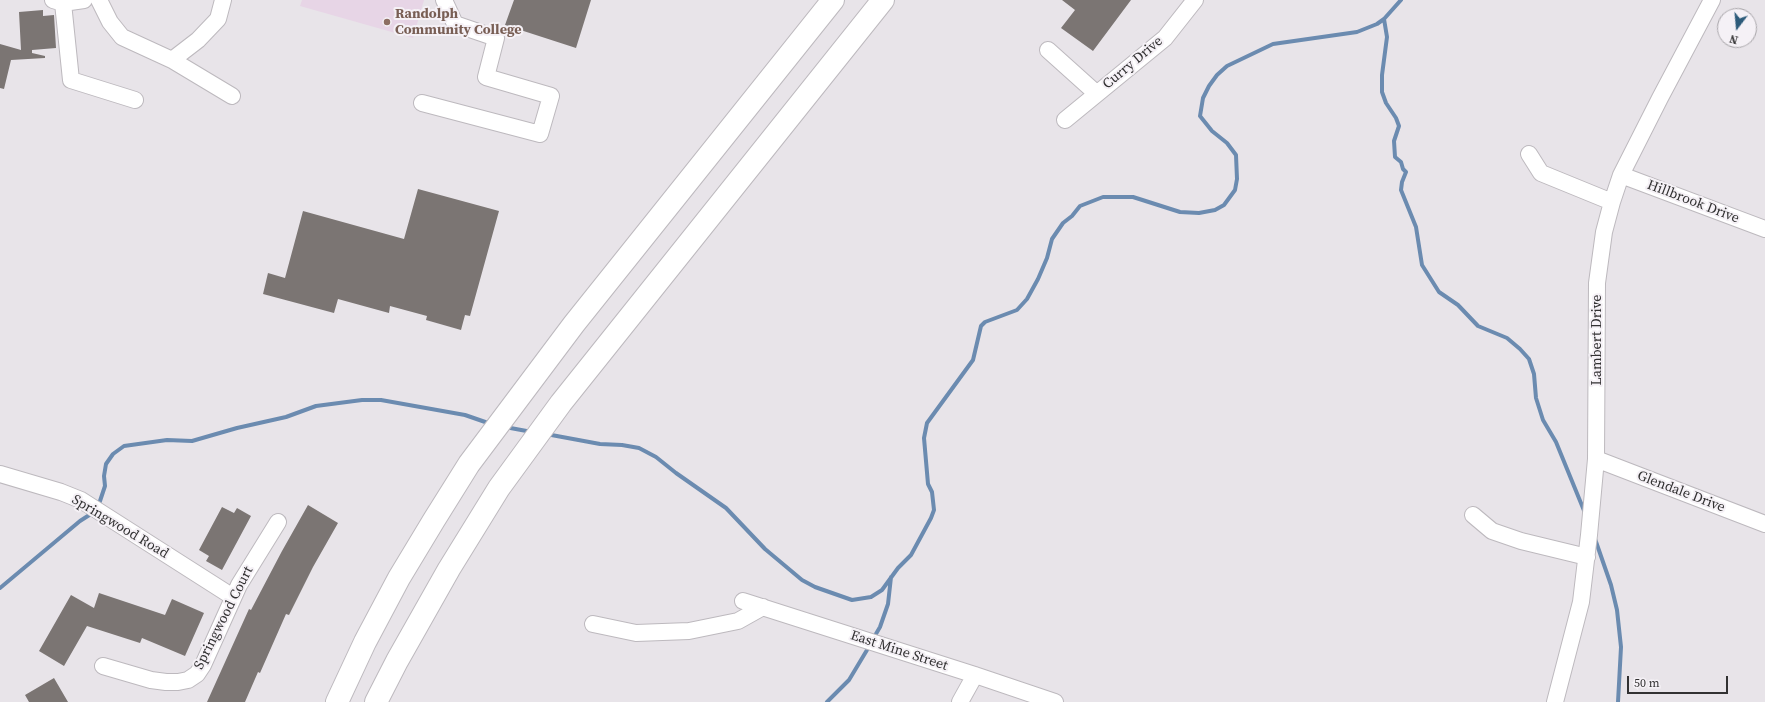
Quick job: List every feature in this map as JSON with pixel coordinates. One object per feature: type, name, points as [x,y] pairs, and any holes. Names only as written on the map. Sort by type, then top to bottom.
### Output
[{"type":"highway","points":[[336,702],[365,642],[399,578],[469,464],[574,324],[833,0]]},
{"type":"highway","points":[[376,702],[396,661],[449,569],[499,488],[561,403],[883,0]]},
{"type":"street","points":[[84,0],[58,1],[71,80],[135,100]]},
{"type":"street","points":[[99,0],[110,22],[122,37],[172,60],[232,96]]},
{"type":"street","points":[[172,60],[198,40],[218,18],[223,0]]},
{"type":"street","points":[[422,103],[540,134],[551,96],[486,77],[496,38],[455,24],[444,0]]},
{"type":"street","name":"Curry Drive","points":[[1065,120],[1165,38],[1195,0]]},
{"type":"street","name":"Lambert Drive","points":[[1555,702],[1581,602],[1587,557],[1596,459],[1597,283],[1604,232],[1621,175],[1712,0]]},
{"type":"street","points":[[1048,50],[1097,94]]},
{"type":"street","points":[[1529,154],[1541,173],[1612,202]]},
{"type":"street","name":"Hillbrook Drive","points":[[1621,175],[1765,229]]},
{"type":"street","name":"Glendale Drive","points":[[1596,459],[1765,524]]},
{"type":"street","name":"Springwood Road","points":[[0,474],[61,492],[81,500],[233,597]]},
{"type":"street","points":[[1473,516],[1492,531],[1521,541],[1587,557]]},
{"type":"street","name":"Springwood Court","points":[[103,666],[151,680],[178,682],[188,680],[197,674],[203,665],[239,585],[278,522]]},
{"type":"street","name":"East Mine Street","points":[[743,601],[1055,702]]},
{"type":"street","points":[[593,624],[636,633],[689,631],[738,621],[763,607]]},
{"type":"street","points":[[960,702],[975,675]]},
{"type":"shaded area","name":"Randolph Community College","points":[[302,0],[424,0],[413,38],[300,6]]},
{"type":"building","points":[[514,0],[591,0],[576,48],[505,25]]},
{"type":"building","points":[[1062,0],[1131,0],[1093,51],[1061,28],[1075,10]]},
{"type":"building","points":[[43,10],[43,16],[54,15],[56,48],[32,50],[32,53],[45,56],[45,58],[11,60],[4,89],[0,88],[0,44],[21,50],[19,12]]},
{"type":"building","points":[[418,189],[499,211],[470,316],[465,315],[461,330],[426,320],[427,316],[390,306],[389,313],[338,299],[334,313],[263,294],[268,273],[285,278],[303,211],[404,239]]},
{"type":"building","points":[[308,505],[338,523],[313,567],[289,615],[286,614],[260,673],[258,672],[245,702],[207,702],[249,609],[251,610]]},
{"type":"building","points":[[222,507],[234,513],[237,508],[251,516],[222,570],[206,561],[209,556],[199,550]]},
{"type":"building","points":[[99,593],[165,615],[172,599],[204,613],[185,656],[142,638],[140,643],[87,626],[64,666],[39,651],[71,595],[94,608]]},
{"type":"building","points":[[54,678],[68,702],[29,702],[25,695]]},
{"type":"waterway","points":[[546,434],[600,444],[622,445],[639,448],[656,457],[726,508],[765,549],[802,580],[815,587],[852,600],[871,597],[882,590],[898,568],[911,555],[934,510],[932,492],[928,484],[924,438],[927,423],[973,360],[981,326],[985,322],[1017,310],[1027,299],[1047,258],[1052,239],[1063,223],[1072,216],[1080,206],[1103,197],[1133,197],[1180,212],[1199,213],[1215,210],[1224,205],[1235,190],[1237,179],[1236,155],[1227,143],[1212,131],[1200,116],[1203,98],[1217,75],[1227,66],[1273,44],[1357,32],[1377,24],[1384,19],[1401,0]]},
{"type":"waterway","points":[[1384,19],[1387,37],[1382,75],[1382,92],[1386,103],[1396,118],[1399,126],[1394,141],[1395,157],[1401,162],[1403,169],[1406,172],[1401,190],[1416,227],[1422,265],[1439,292],[1458,305],[1478,326],[1507,338],[1529,359],[1534,374],[1536,398],[1543,420],[1556,442],[1585,513]]},
{"type":"waterway","points":[[98,507],[105,486],[104,476],[106,464],[113,454],[124,446],[167,440],[192,441],[237,428],[286,417],[316,406],[362,400],[381,400],[465,415],[491,424]]},
{"type":"waterway","points":[[505,427],[532,432]]},
{"type":"waterway","points":[[0,588],[80,521],[94,512]]},
{"type":"waterway","points":[[1594,536],[1611,585],[1617,610],[1621,647],[1618,702]]},
{"type":"waterway","points":[[873,639],[880,627],[888,604],[891,577]]},
{"type":"waterway","points":[[827,702],[849,680],[870,645]]},
{"type":"place","name":"Randolph Community College","points":[[387,22]]}]
